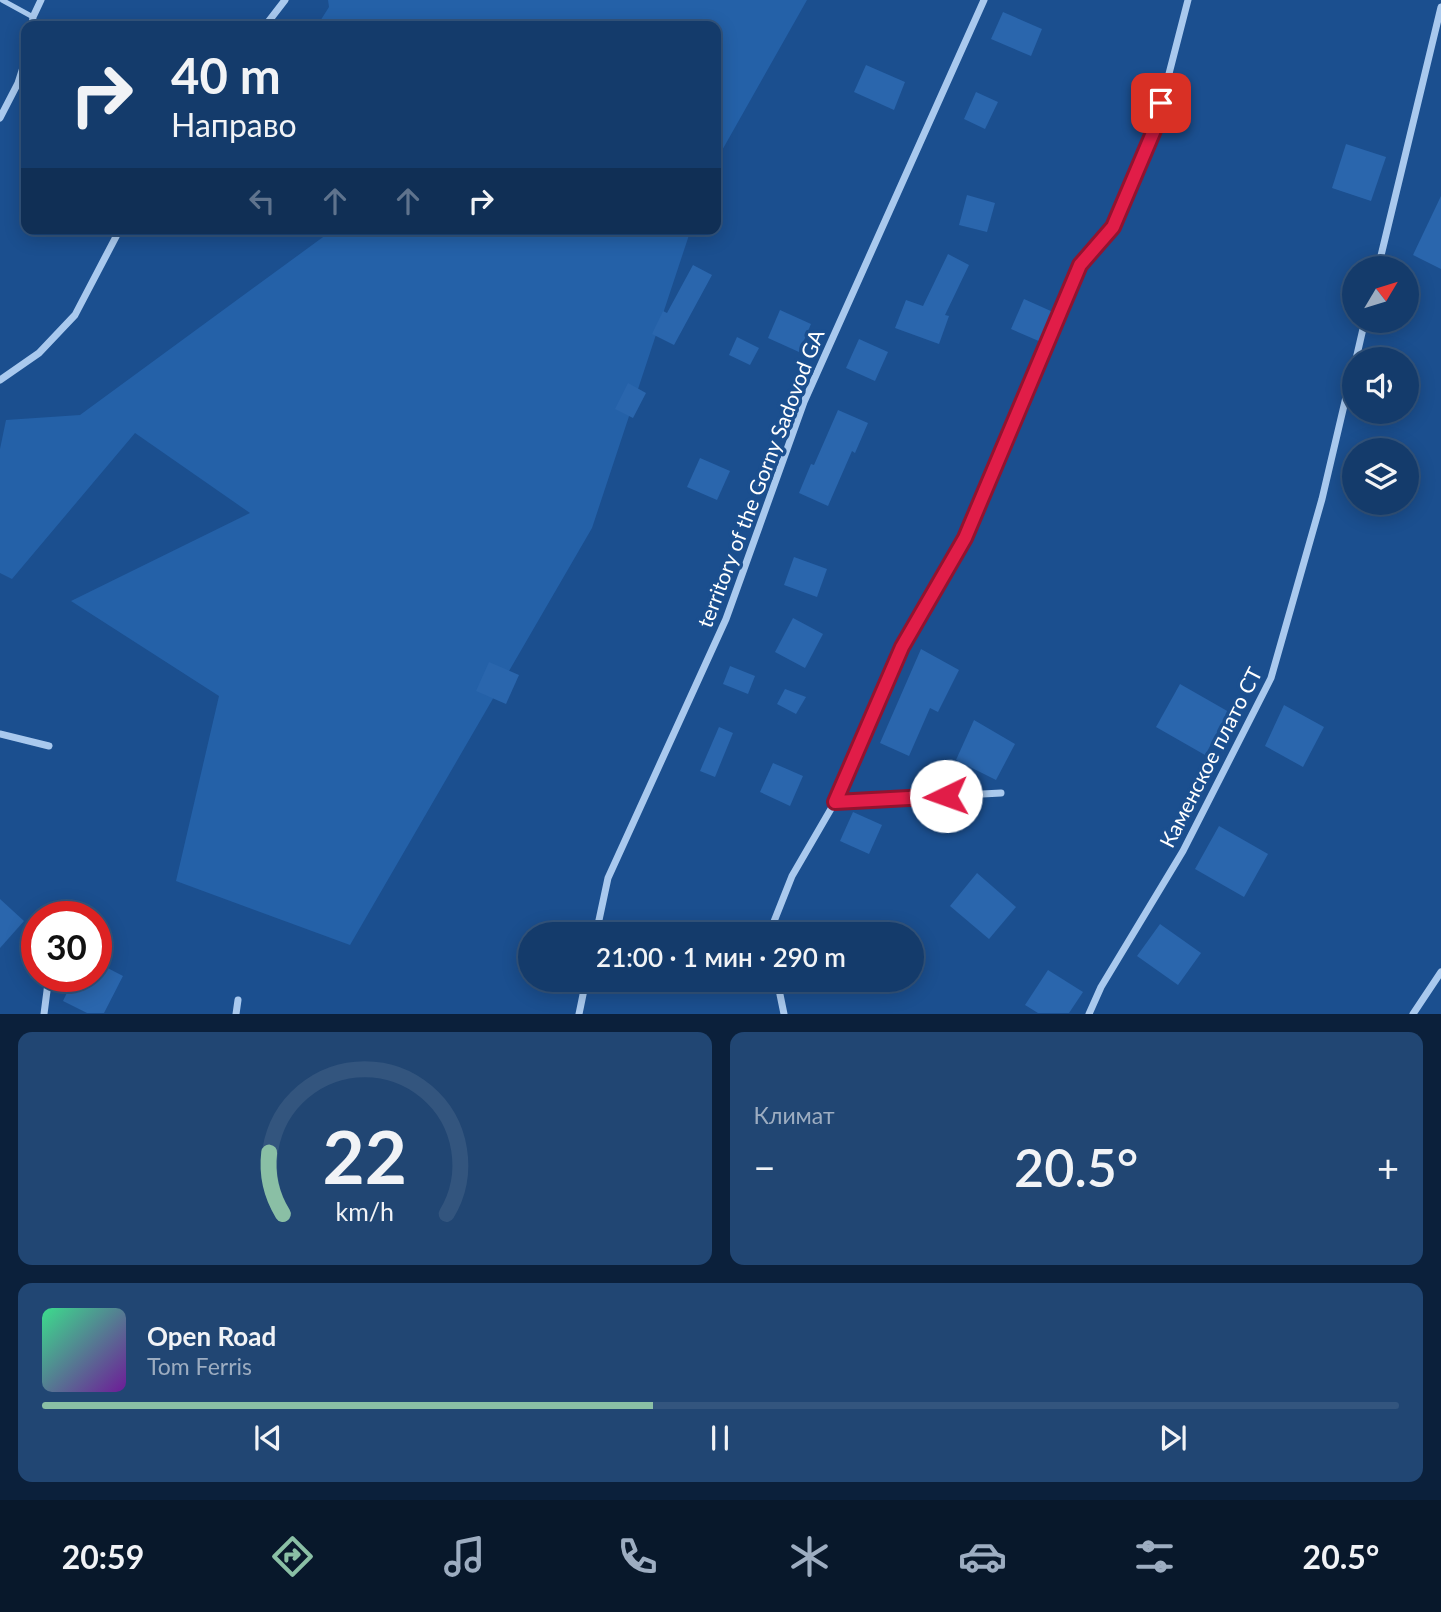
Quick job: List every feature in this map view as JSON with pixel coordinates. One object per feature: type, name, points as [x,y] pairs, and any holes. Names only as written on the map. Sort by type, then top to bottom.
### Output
[{"type":"street","points":[[33,21],[41,0]]},
{"type":"street","points":[[269,21],[285,0]]},
{"type":"street","name":"territory of the Gorny Sadovod GA","points":[[599,922],[608,878],[726,619],[804,402],[984,0]]},
{"type":"street","points":[[774,922],[792,876],[835,802],[902,647],[965,538],[1080,265],[1113,227],[1155,128],[1188,0]]},
{"type":"street","points":[[1381,256],[1441,7]]},
{"type":"street","points":[[0,118],[21,74]]},
{"type":"street","points":[[0,380],[39,354],[75,316],[117,235]]},
{"type":"street","name":"Каменское плато СТ","points":[[1089,1013],[1101,987],[1183,852],[1271,678],[1322,499],[1342,415]]},
{"type":"street","points":[[0,734],[49,746]]},
{"type":"street","points":[[835,802],[1001,793]]},
{"type":"street","points":[[1413,1013],[1441,972]]},
{"type":"street","points":[[44,1013],[47,992]]},
{"type":"street","points":[[579,1013],[583,992]]},
{"type":"street","points":[[780,992],[784,1013]]},
{"type":"street","points":[[236,1013],[238,1000]]},
{"type":"lane","points":[[2,0],[33,17]]},
{"type":"shaded area","points":[[328,0],[807,0],[721,152],[721,21],[320,21],[329,7]]},
{"type":"shaded area","points":[[326,235],[689,235],[592,528],[350,945],[176,881],[219,696],[71,601],[250,513],[135,433],[12,579],[0,573],[0,449],[6,420],[80,415]]},
{"type":"building","points":[[1003,12],[1042,29],[1031,56],[991,39]]},
{"type":"building","points":[[866,65],[905,82],[894,110],[854,92]]},
{"type":"building","points":[[976,92],[998,102],[985,129],[964,119]]},
{"type":"building","points":[[1346,144],[1386,157],[1371,201],[1332,188]]},
{"type":"building","points":[[967,195],[995,203],[987,232],[959,225]]},
{"type":"building","points":[[1441,196],[1441,269],[1413,255]]},
{"type":"building","points":[[948,254],[969,265],[945,315],[949,316],[939,344],[895,328],[906,300],[923,306]]},
{"type":"building","points":[[693,265],[712,275],[674,345],[652,334],[663,311],[667,313]]},
{"type":"building","points":[[1024,299],[1053,312],[1041,342],[1011,329]]},
{"type":"building","points":[[780,310],[811,324],[799,352],[768,338]]},
{"type":"building","points":[[737,337],[759,348],[750,365],[729,355]]},
{"type":"building","points":[[859,339],[888,352],[875,381],[846,368]]},
{"type":"building","points":[[628,383],[646,393],[633,418],[615,409]]},
{"type":"building","points":[[838,410],[868,423],[855,453],[852,451],[828,506],[799,493]]},
{"type":"building","points":[[700,458],[730,471],[717,500],[687,487]]},
{"type":"building","points":[[794,557],[827,569],[817,597],[784,585]]},
{"type":"building","points":[[793,618],[823,634],[805,668],[775,652]]},
{"type":"building","points":[[921,649],[959,670],[938,712],[930,708],[909,756],[880,743]]},
{"type":"building","points":[[489,662],[519,675],[506,704],[476,691]]},
{"type":"building","points":[[730,666],[755,676],[748,694],[723,684]]},
{"type":"building","points":[[1180,684],[1229,712],[1205,755],[1156,727]]},
{"type":"building","points":[[785,689],[806,697],[796,714],[777,704]]},
{"type":"building","points":[[1284,705],[1324,727],[1303,767],[1265,746]]},
{"type":"building","points":[[974,720],[1015,744],[996,780],[956,760]]},
{"type":"building","points":[[719,727],[733,733],[715,777],[700,771]]},
{"type":"building","points":[[773,763],[803,776],[790,806],[760,792]]},
{"type":"building","points":[[853,812],[882,825],[869,854],[840,841]]},
{"type":"building","points":[[1219,826],[1268,854],[1244,897],[1195,869]]},
{"type":"building","points":[[977,873],[1016,907],[989,939],[950,906]]},
{"type":"building","points":[[0,899],[21,918],[21,924],[0,948]]},
{"type":"building","points":[[1160,924],[1201,953],[1178,985],[1137,956]]},
{"type":"building","points":[[112,970],[123,976],[104,1013],[87,1013],[63,1001],[67,992],[112,992]]},
{"type":"building","points":[[1048,970],[1083,992],[1069,1013],[1038,1013],[1025,1005]]},
{"type":"route","points":[[946,796],[835,802],[902,647],[965,538],[1080,265],[1113,227],[1155,128],[1161,103]]}]
